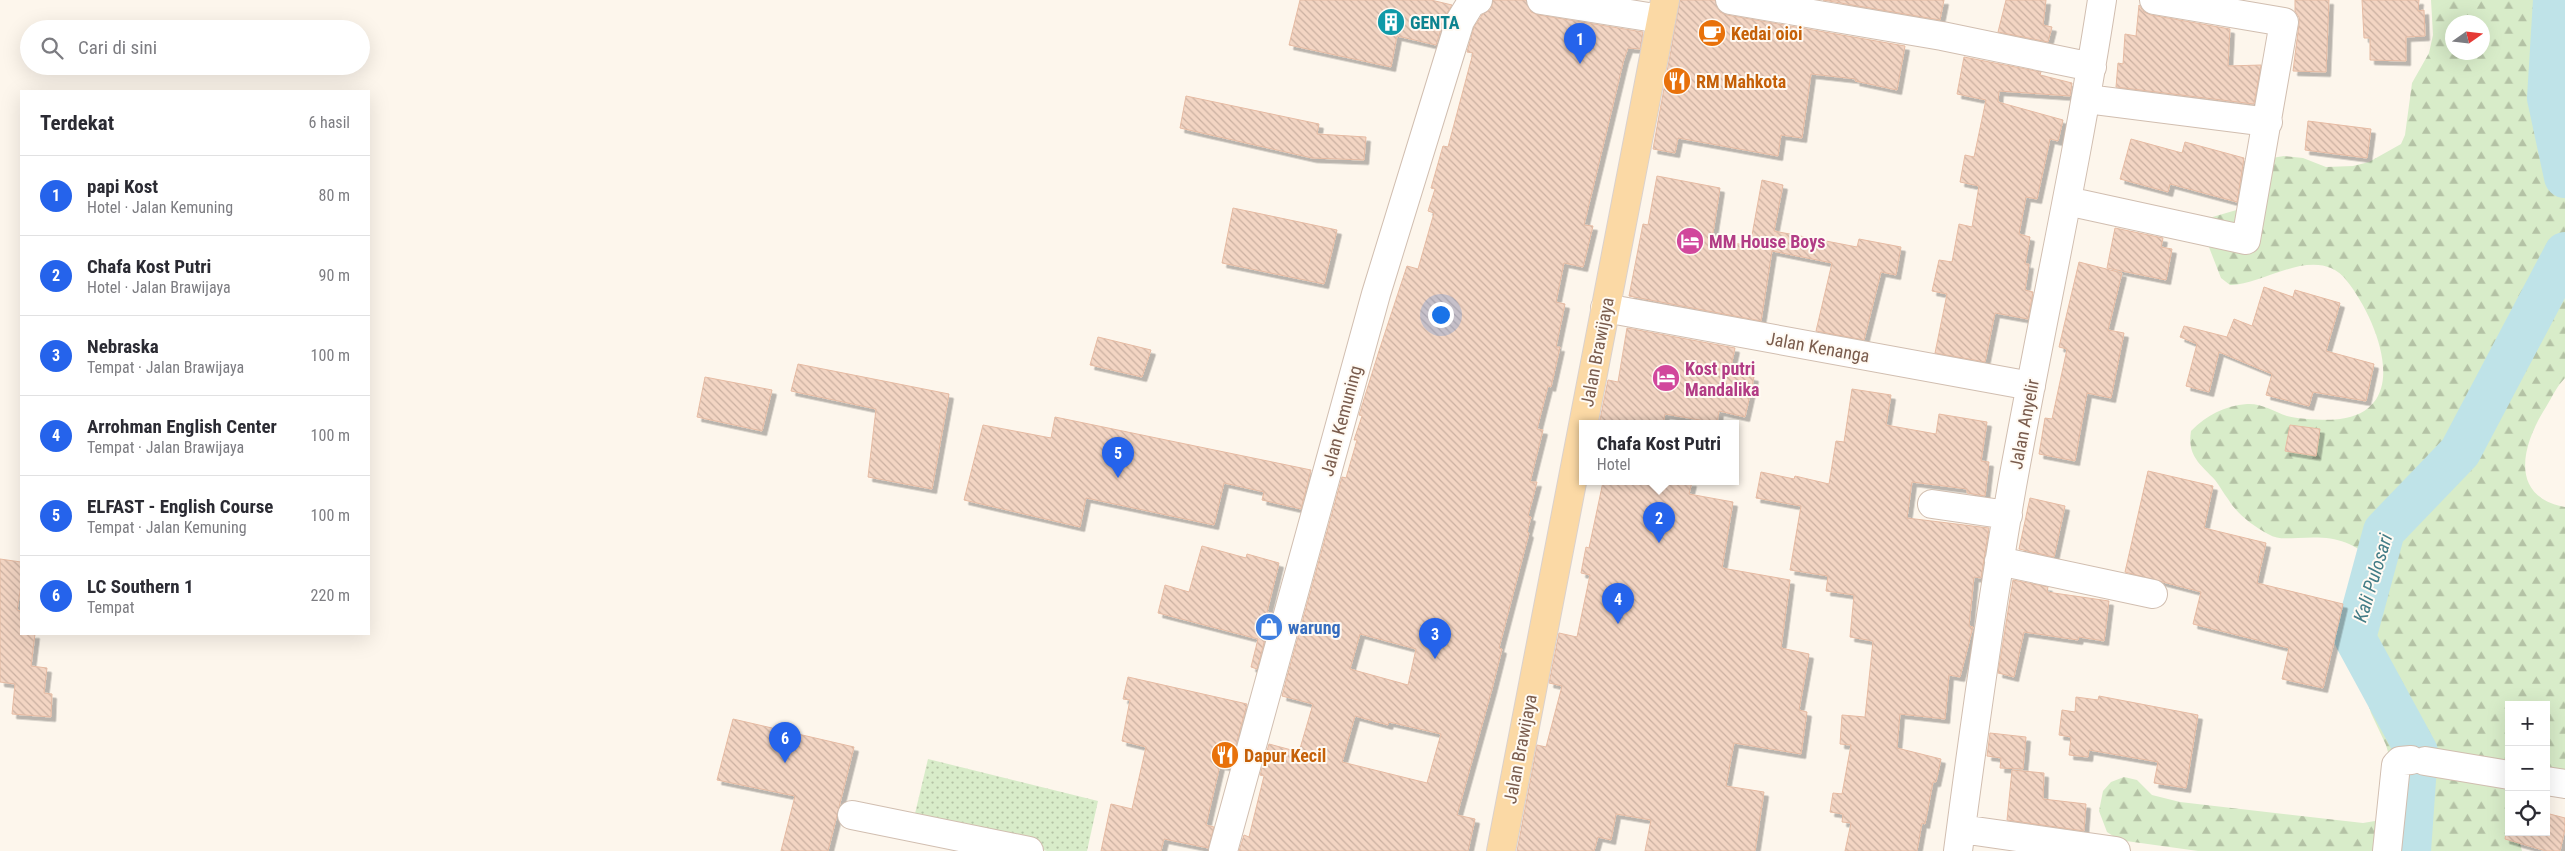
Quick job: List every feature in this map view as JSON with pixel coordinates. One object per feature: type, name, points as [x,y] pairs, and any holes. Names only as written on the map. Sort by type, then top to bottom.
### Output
[{"type":"main road","name":"Jalan Brawijaya","points":[[1584,420],[1663,10]]},
{"type":"main road","name":"Jalan Brawijaya","points":[[1501,851],[1579,444]]},
{"type":"street","name":"Jalan Kemuning","points":[[1223,851],[1376,294],[1460,21],[1471,3],[1478,0]]},
{"type":"street","points":[[1541,0],[1663,10]]},
{"type":"street","points":[[1730,0],[1942,36],[2092,67]]},
{"type":"street","name":"Jalan Anyelir","points":[[1959,840],[1999,561],[2092,67],[2102,0]]},
{"type":"street","points":[[2067,201],[2246,240],[2284,22],[2154,0]]},
{"type":"street","points":[[2086,98],[2268,122]]},
{"type":"street","name":"Jalan Kenanga","points":[[1605,308],[2031,386]]},
{"type":"street","points":[[1932,504],[2008,515]]},
{"type":"street","points":[[1999,561],[2153,594]]},
{"type":"street","points":[[2387,851],[2396,765],[2400,761],[2418,761],[2505,774]]},
{"type":"street","points":[[2550,782],[2565,784]]},
{"type":"street","points":[[852,815],[1029,851]]},
{"type":"street","points":[[1959,840],[2116,851]]},
{"type":"green space","points":[[2431,0],[2565,0],[2565,378],[2557,388],[2531,436],[2525,466],[2527,480],[2534,492],[2547,501],[2565,507],[2565,783],[2550,786],[2550,701],[2505,701],[2505,836],[2518,836],[2522,851],[2198,851],[2119,840],[2107,832],[2099,811],[2103,791],[2111,782],[2124,777],[2137,780],[2152,795],[2180,802],[2363,823],[2381,820],[2392,766],[2386,745],[2371,713],[2365,694],[2355,638],[2375,562],[2357,548],[2340,541],[2321,538],[2279,538],[2257,527],[2236,510],[2215,480],[2196,459],[2190,440],[2191,431],[2203,420],[2223,409],[2239,405],[2257,405],[2292,417],[2335,420],[2363,412],[2377,399],[2383,381],[2382,360],[2377,339],[2369,317],[2347,281],[2335,270],[2321,265],[2305,265],[2243,284],[2230,285],[2221,278],[2205,237],[2209,218],[2240,209],[2272,158],[2284,156],[2303,158],[2326,167],[2353,166],[2369,162],[2401,144],[2405,135],[2412,83],[2429,53],[2433,35]]},
{"type":"green space","points":[[928,759],[1098,801],[1087,851],[1047,851],[913,822]]},
{"type":"building","points":[[1300,0],[1431,0],[1452,5],[1445,16],[1436,45],[1397,36],[1391,67],[1289,45]]},
{"type":"building","points":[[1493,0],[1526,0],[1531,12],[1539,15],[1643,32],[1640,49],[1628,48],[1624,59],[1584,225],[1593,226],[1583,267],[1564,263],[1556,302],[1565,304],[1556,347],[1560,347],[1551,387],[1548,386],[1537,429],[1543,430],[1530,482],[1537,482],[1528,516],[1531,517],[1527,532],[1529,533],[1499,648],[1502,649],[1492,689],[1457,815],[1475,819],[1468,851],[1239,851],[1244,835],[1249,837],[1264,776],[1260,775],[1269,744],[1299,752],[1313,704],[1282,696],[1342,477],[1346,478],[1357,440],[1354,440],[1362,416],[1359,415],[1379,351],[1407,266],[1418,269],[1434,213],[1428,211],[1435,189],[1431,188],[1443,146],[1448,147],[1473,53],[1467,52],[1474,27],[1482,15],[1491,9]],"holes":[[[1360,634],[1416,649],[1408,685],[1350,669]],[[1355,716],[1388,725],[1389,722],[1441,734],[1427,783],[1342,762]]]},
{"type":"building","points":[[1680,0],[1715,0],[1720,12],[1727,15],[1905,46],[1897,90],[1855,81],[1856,79],[1811,74],[1802,138],[1781,135],[1778,156],[1678,138],[1675,153],[1653,149]]},
{"type":"building","points":[[1823,0],[1944,0],[1940,20]]},
{"type":"building","points":[[2006,0],[2046,0],[2043,25],[2052,27],[2048,42],[1998,32]]},
{"type":"building","points":[[2295,0],[2329,0],[2326,72],[2293,71],[2299,24],[2299,17],[2295,11]]},
{"type":"building","points":[[2362,0],[2419,0],[2418,11],[2424,10],[2425,36],[2406,37],[2406,61],[2370,60],[2370,38],[2364,38]]},
{"type":"building","points":[[2139,5],[2144,12],[2151,15],[2230,29],[2228,66],[2261,65],[2254,104],[2116,87],[2118,63],[2123,64],[2125,34],[2136,36]]},
{"type":"building","points":[[1964,57],[2041,72],[2040,75],[2072,83],[2070,96],[1999,91],[1998,102],[2063,120],[2058,141],[2050,139],[2037,199],[2026,197],[2019,234],[2030,237],[2025,264],[2029,264],[2025,290],[2033,292],[2028,319],[1995,313],[1985,362],[1935,353],[1947,294],[1932,291],[1939,260],[1952,262],[1959,224],[1972,227],[1979,186],[1960,182],[1965,155],[1974,157],[1986,100],[1957,94]]},
{"type":"building","points":[[1186,96],[1319,124],[1317,134],[1366,137],[1364,160],[1312,158],[1180,128]]},
{"type":"building","points":[[2308,121],[2371,129],[2367,158],[2305,150]]},
{"type":"building","points":[[2131,139],[2182,153],[2185,142],[2244,158],[2237,202],[2170,184],[2168,192],[2120,179]]},
{"type":"building","points":[[1657,176],[1720,188],[1712,239],[1750,246],[1762,180],[1783,185],[1774,231],[1857,247],[1859,239],[1901,247],[1896,275],[1881,272],[1864,340],[1816,331],[1832,263],[1772,251],[1761,321],[1629,296],[1643,224],[1648,225]]},
{"type":"building","points":[[1233,208],[1337,230],[1324,284],[1222,263]]},
{"type":"building","points":[[2115,228],[2163,238],[2161,247],[2172,249],[2166,280],[2107,268]]},
{"type":"building","points":[[2079,262],[2122,273],[2108,330],[2124,333],[2111,398],[2087,393],[2075,461],[2039,454],[2045,418],[2052,419],[2067,349],[2059,347]]},
{"type":"building","points":[[2264,287],[2293,297],[2295,290],[2340,303],[2326,351],[2374,364],[2366,401],[2313,392],[2309,406],[2266,395],[2272,374],[2219,352],[2209,392],[2186,386],[2197,344],[2180,337],[2184,326],[2227,337],[2234,319],[2252,326]]},
{"type":"building","points":[[1627,328],[1735,348],[1730,371],[1754,377],[1745,417],[1719,411],[1718,420],[1700,420],[1665,414],[1664,420],[1600,420],[1608,380],[1618,382]]},
{"type":"building","points":[[1098,337],[1151,350],[1142,377],[1090,365]]},
{"type":"building","points":[[798,364],[949,394],[932,489],[868,477],[876,409],[791,391]]},
{"type":"building","points":[[705,377],[772,390],[762,431],[697,417]]},
{"type":"building","points":[[1852,389],[1891,395],[1886,425],[1936,434],[1939,414],[1987,422],[1981,461],[1989,462],[1985,496],[1967,493],[1967,489],[1912,482],[1907,518],[1989,528],[1981,578],[1974,577],[1969,626],[1973,627],[1960,677],[1949,675],[1945,719],[1900,714],[1897,748],[1941,759],[1936,782],[1933,782],[1925,824],[1922,823],[1917,851],[1845,851],[1851,823],[1842,822],[1843,814],[1830,812],[1833,793],[1842,794],[1851,745],[1840,744],[1842,715],[1865,717],[1873,641],[1850,637],[1854,595],[1826,591],[1828,576],[1790,570],[1801,506],[1756,498],[1761,472],[1794,479],[1795,476],[1829,484],[1836,441],[1844,442]]},
{"type":"building","points":[[1055,417],[1311,470],[1301,509],[1262,500],[1264,492],[1224,483],[1214,525],[1086,498],[1080,527],[964,500],[983,425],[1051,438]]},
{"type":"building","points":[[2290,425],[2320,429],[2316,456],[2285,451]]},
{"type":"building","points":[[2148,471],[2213,486],[2204,528],[2266,543],[2257,583],[2343,604],[2323,688],[2282,679],[2289,648],[2193,624],[2201,592],[2125,572]]},
{"type":"building","points":[[1602,485],[1691,485],[1689,494],[1733,502],[1722,568],[1790,580],[1781,648],[1809,654],[1799,710],[1807,712],[1801,754],[1734,743],[1726,786],[1764,792],[1755,851],[1645,851],[1651,820],[1616,814],[1611,840],[1598,837],[1594,851],[1517,851],[1537,745],[1546,747],[1562,686],[1549,683],[1559,633],[1577,637],[1590,575],[1581,573],[1586,547],[1589,548]]},
{"type":"building","points":[[2030,498],[2065,506],[2054,557],[2019,549]]},
{"type":"building","points":[[1202,546],[1246,558],[1247,554],[1279,563],[1267,612],[1272,613],[1257,669],[1251,667],[1258,639],[1158,613],[1165,585],[1189,592]]},
{"type":"building","points":[[0,559],[20,562],[20,592],[17,610],[20,611],[20,635],[35,635],[31,666],[47,668],[44,693],[52,694],[51,717],[12,714],[15,684],[0,682]]},
{"type":"building","points":[[2013,580],[2048,587],[2047,592],[2109,601],[2104,641],[2079,637],[2078,640],[2024,632],[2014,677],[1998,673]]},
{"type":"building","points":[[1128,677],[1247,704],[1230,767],[1220,765],[1206,825],[1214,827],[1208,848],[1164,839],[1161,851],[1101,851],[1111,804],[1132,809],[1146,747],[1122,741],[1130,700],[1123,699]]},
{"type":"building","points":[[2099,696],[2198,715],[2186,788],[2154,783],[2158,762],[2089,750],[2088,757],[2069,755],[2071,737],[2059,735],[2062,710],[2075,712],[2076,697],[2098,700]]},
{"type":"building","points":[[733,719],[854,747],[828,851],[781,851],[795,796],[717,780]]},
{"type":"building","points":[[1990,733],[2026,737],[2023,769],[2000,768],[2001,758],[1987,756]]},
{"type":"building","points":[[2012,770],[2044,773],[2043,799],[2086,804],[2084,831],[2007,820]]},
{"type":"building","points":[[2550,814],[2565,818],[2565,829],[2560,851],[2546,851],[2505,839],[2505,836],[2550,836]]},
{"type":"waterway","name":"Kali Pulosari","points":[[2554,0],[2548,98],[2565,177]]},
{"type":"waterway","name":"Kali Pulosari","points":[[2410,851],[2417,752],[2355,638],[2384,531],[2460,452],[2565,253]]},
{"type":"place","name":"GENTA","points":[[1391,22]]},
{"type":"place","name":"Kedai oioi","points":[[1712,33]]},
{"type":"place","name":"papi Kost","points":[[1580,64]]},
{"type":"place","name":"RM Mahkota","points":[[1677,81]]},
{"type":"place","name":"MM House Boys","points":[[1690,241]]},
{"type":"place","name":"Kost putri Mandalika","points":[[1666,378]]},
{"type":"place","name":"ELFAST - English Course","points":[[1118,478]]},
{"type":"place","name":"Chafa Kost Putri","points":[[1659,543]]},
{"type":"place","name":"Arrohman English Center","points":[[1618,624]]},
{"type":"place","name":"warung","points":[[1269,627]]},
{"type":"place","name":"Nebraska","points":[[1435,659]]},
{"type":"place","name":"Dapur Kecil","points":[[1225,755]]},
{"type":"place","name":"LC Southern 1","points":[[785,763]]}]
